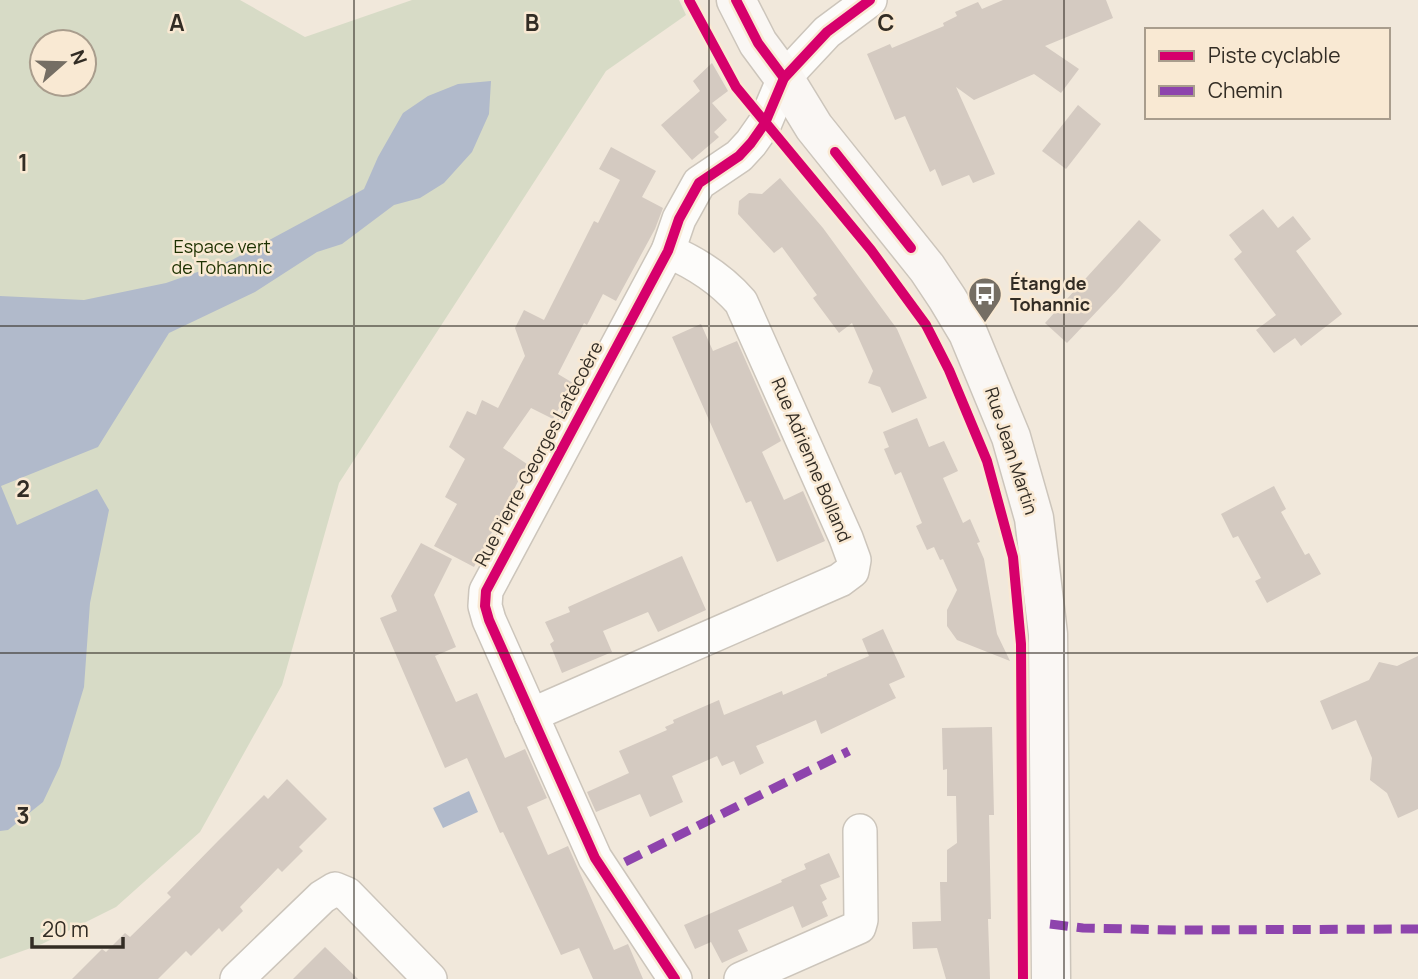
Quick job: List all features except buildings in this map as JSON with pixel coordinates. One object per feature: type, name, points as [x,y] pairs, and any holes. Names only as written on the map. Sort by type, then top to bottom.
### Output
[{"type":"main road","name":"Rue Jean Martin","points":[[736,0],[758,43],[784,78],[814,127],[927,268],[947,298],[968,334],[993,391],[1022,475],[1034,518],[1048,634],[1051,979]]},
{"type":"street","points":[[784,78],[827,33],[870,0]]},
{"type":"street","name":"Rue Pierre-Georges Latécoère","points":[[675,979],[600,867],[489,620],[485,606],[486,592],[668,251],[679,219],[699,183],[739,156],[751,143],[765,122],[784,78]]},
{"type":"street","name":"Rue Adrienne Bolland","points":[[531,715],[840,580],[852,571],[854,559],[846,538],[741,302],[700,267],[668,251]]},
{"type":"street","points":[[741,979],[859,927],[860,831]]},
{"type":"street","points":[[237,979],[322,897],[335,889],[347,894],[430,979]]},
{"type":"green space","name":"Espace vert de Tohannic","points":[[0,0],[240,0],[305,37],[412,0],[679,0],[686,15],[606,71],[339,483],[282,685],[200,832],[116,907],[42,944],[0,959]]},
{"type":"water","points":[[491,81],[489,114],[472,152],[444,183],[420,198],[394,205],[342,244],[317,252],[255,292],[169,333],[98,447],[1,486],[17,525],[97,489],[109,510],[90,603],[84,687],[60,766],[43,802],[8,830],[0,831],[0,296],[84,300],[166,283],[232,260],[364,189],[378,157],[403,113],[428,96],[458,84]]},
{"type":"water","points":[[469,791],[478,812],[443,828],[433,808]]},
{"type":"marked path","points":[[625,862],[849,751]]},
{"type":"marked path","points":[[1050,924],[1083,928],[1174,930],[1418,929]]},
{"type":"cycle path","points":[[689,0],[736,87],[871,250],[926,325],[949,370],[987,461],[1013,557],[1021,644],[1023,979]]},
{"type":"cycle path","points":[[736,0],[758,43],[784,78]]},
{"type":"cycle path","points":[[675,979],[595,858],[489,620],[485,606],[486,591],[668,251],[679,219],[699,183],[739,156],[765,123],[784,78],[827,32],[870,0]]},
{"type":"cycle path","points":[[835,152],[911,248]]},
{"type":"place","name":"Étang de Tohannic","points":[[985,324]]}]
